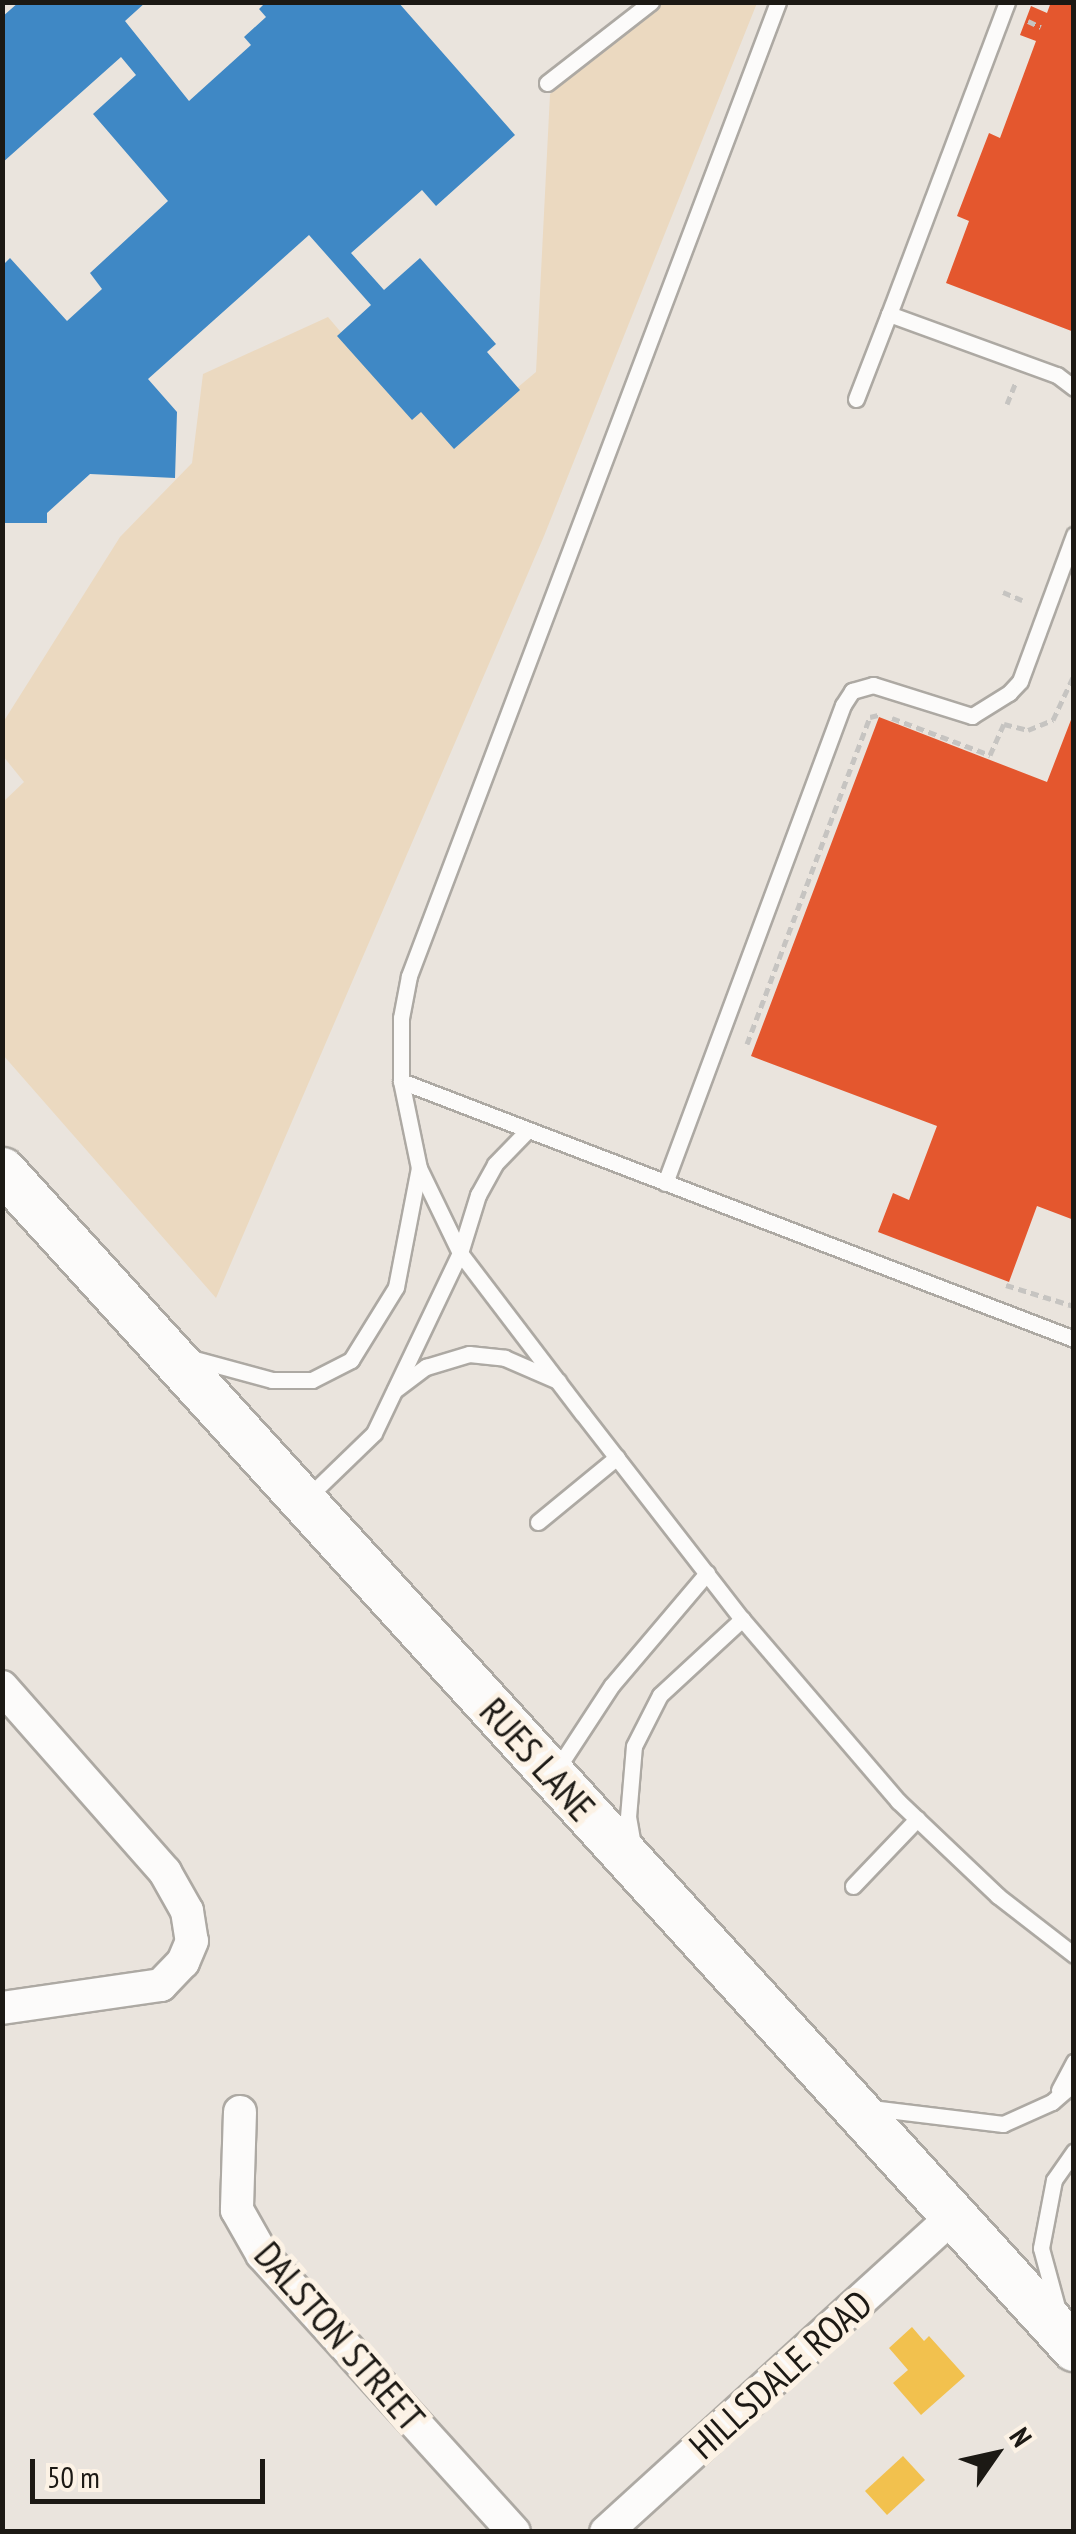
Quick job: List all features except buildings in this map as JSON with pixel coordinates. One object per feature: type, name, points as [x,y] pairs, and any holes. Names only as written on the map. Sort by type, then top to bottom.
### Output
[{"type":"main road","name":"RUES LANE","points":[[2,1170],[1070,2344]]},
{"type":"street","points":[[2,1687],[165,1872],[187,1910],[192,1941],[184,1962],[161,1985],[2,2008]]},
{"type":"street","name":"DALSTON STREET","points":[[240,2112],[236,2210],[262,2254],[514,2532]]},
{"type":"street","name":"HILLSDALE ROAD","points":[[606,2532],[954,2216]]},
{"type":"lane","points":[[547,83],[650,2]]},
{"type":"lane","points":[[778,2],[410,976],[400,1081],[419,1168],[460,1254],[742,1619],[916,1819],[1074,1956]]},
{"type":"lane","points":[[856,399],[1007,2]]},
{"type":"lane","points":[[888,314],[1056,376],[1074,388]]},
{"type":"lane","points":[[665,1184],[843,705],[852,691],[873,685],[972,716],[1008,693],[1020,681],[1074,536]]},
{"type":"lane","points":[[400,1081],[1074,1339]]},
{"type":"lane","points":[[304,1501],[374,1433],[460,1254],[478,1195],[495,1164],[528,1130]]},
{"type":"lane","points":[[163,1346],[231,1373],[272,1380],[312,1380],[351,1360],[396,1287],[419,1168]]},
{"type":"lane","points":[[392,1392],[426,1367],[468,1354],[504,1358],[559,1382]]},
{"type":"lane","points":[[538,1522],[617,1457]]},
{"type":"lane","points":[[552,1776],[612,1685],[707,1573]]},
{"type":"lane","points":[[638,1869],[628,1818],[634,1746],[660,1695],[742,1619]]},
{"type":"lane","points":[[853,1886],[916,1819]]},
{"type":"lane","points":[[1052,2102],[1074,2062]]},
{"type":"lane","points":[[852,2104],[1003,2124],[1052,2102],[1074,2083]]},
{"type":"lane","points":[[1070,2344],[1041,2248],[1054,2180],[1074,2151]]},
{"type":"path","points":[[1021,38],[1035,2]]},
{"type":"path","points":[[1028,21],[1042,27]]},
{"type":"path","points":[[1007,404],[1017,379]]},
{"type":"path","points":[[1002,592],[1022,600]]},
{"type":"path","points":[[747,1044],[811,885],[873,714],[990,755],[1004,724],[1034,729],[1058,716],[1074,675]]},
{"type":"path","points":[[991,1280],[1074,1306]]},
{"type":"shaded area","points":[[652,3],[757,3],[544,536],[216,1298],[3,1055],[3,802],[24,782],[3,756],[2,724],[120,537],[192,463],[203,374],[328,317],[412,416],[422,409],[453,442],[536,372],[550,94]]}]
